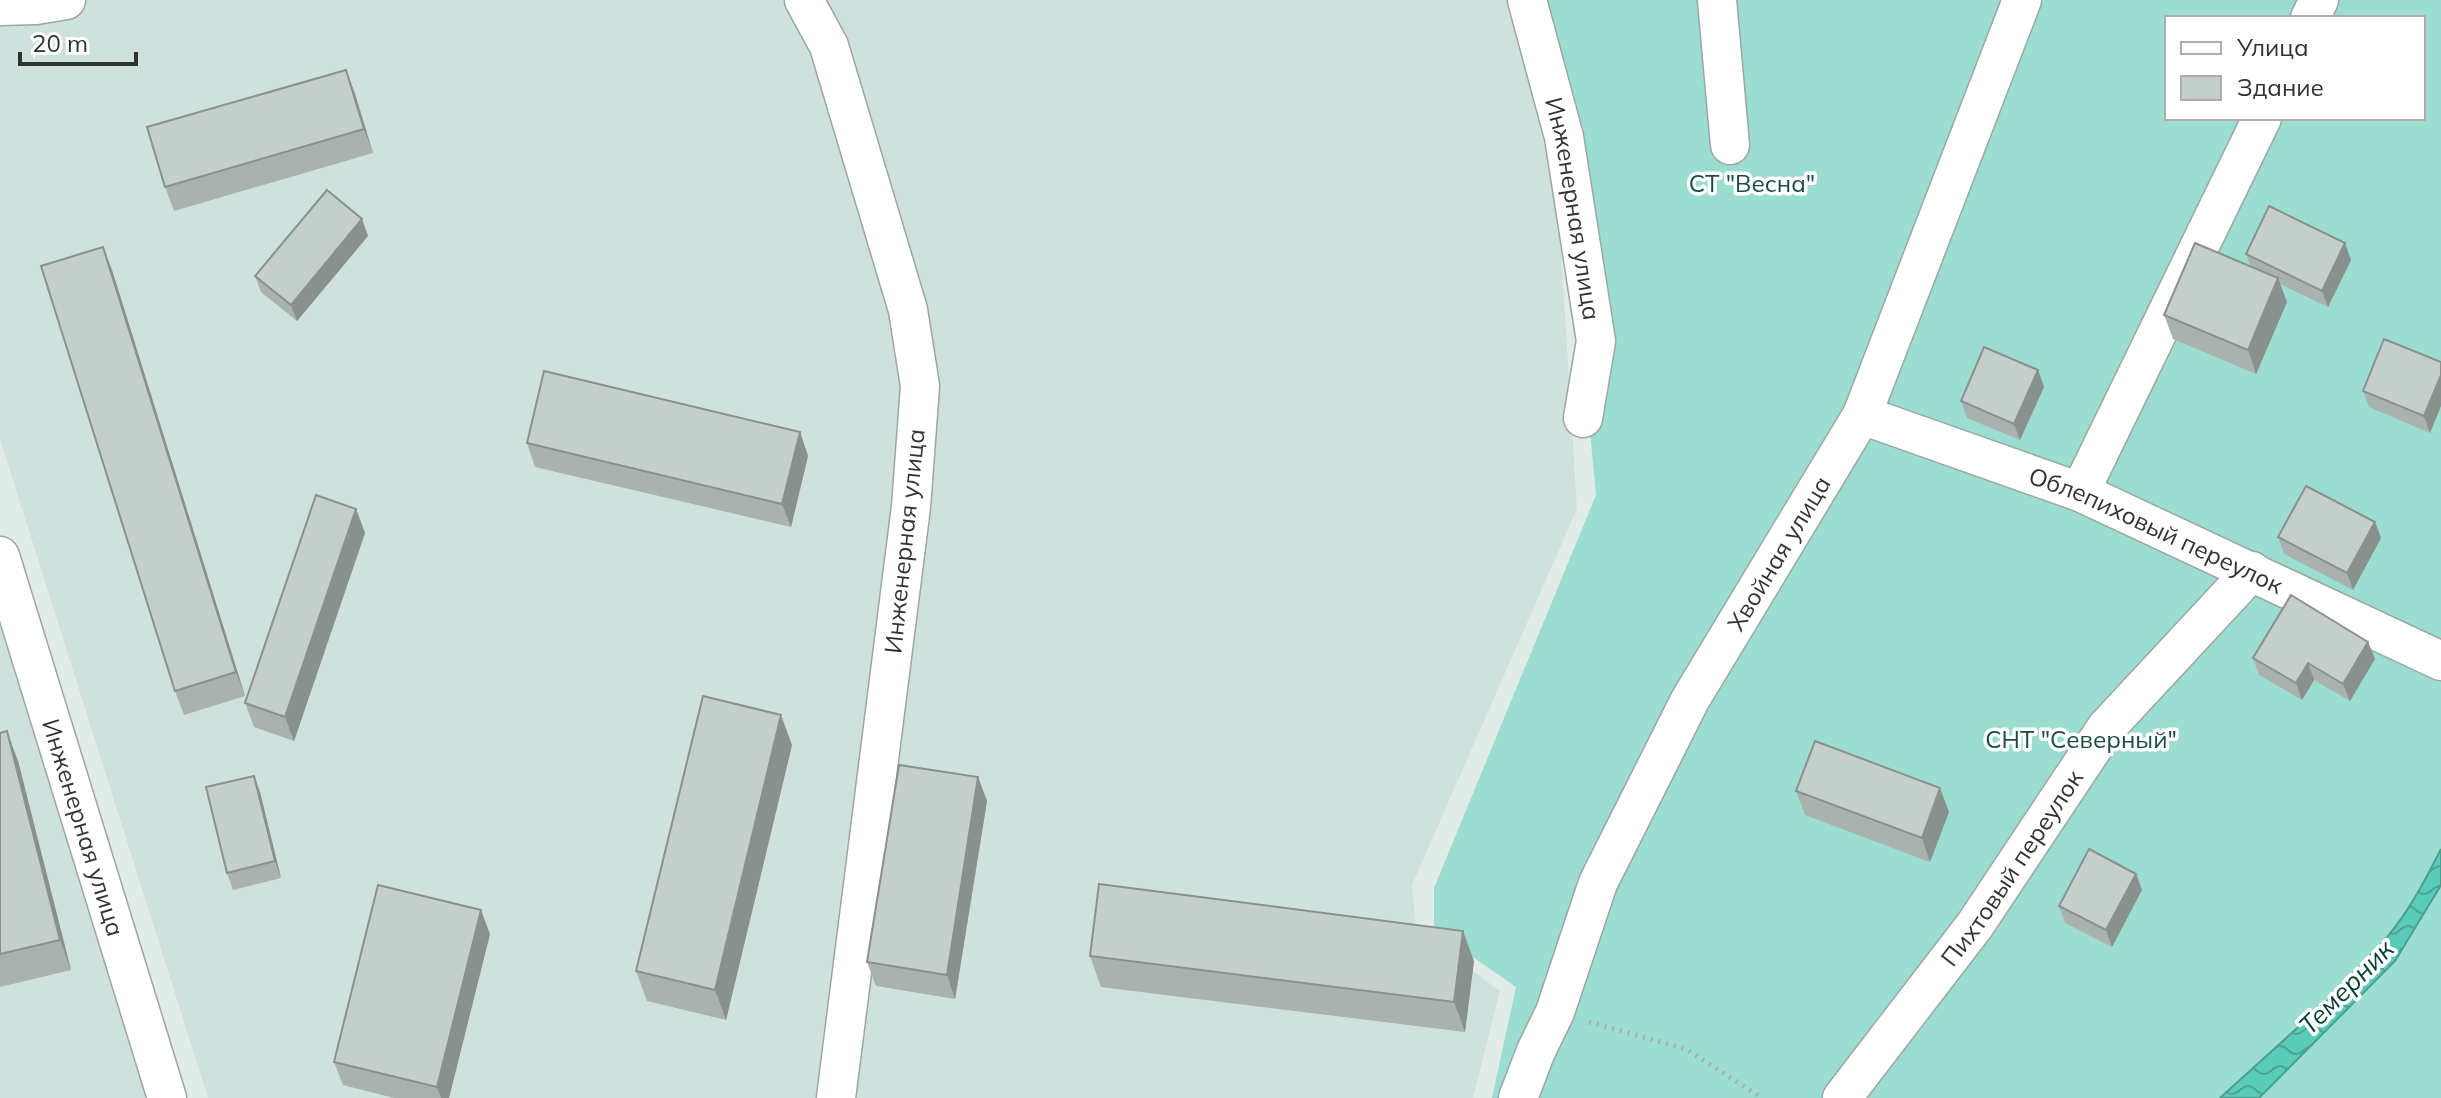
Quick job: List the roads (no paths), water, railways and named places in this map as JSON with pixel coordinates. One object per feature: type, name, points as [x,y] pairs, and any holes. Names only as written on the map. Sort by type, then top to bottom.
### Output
[{"type":"street","points":[[0,6],[66,0]]},
{"type":"street","name":"Инженерная улица","points":[[804,0],[829,46],[838,75],[908,310],[920,386],[911,507],[836,1098]]},
{"type":"street","name":"Инженерная улица","points":[[1527,0],[1564,137],[1596,341],[1583,418]]},
{"type":"street","points":[[1717,0],[1730,145]]},
{"type":"street","name":"Хвойная улица","points":[[1518,1098],[1555,1012],[1598,883],[1690,700],[1862,415],[2022,0]]},
{"type":"street","points":[[2080,492],[2261,120]]},
{"type":"street","name":"Облепиховый переулок","points":[[1862,415],[2080,492],[2439,654]]},
{"type":"street","name":"Инженерная улица","points":[[0,556],[167,1098]]},
{"type":"street","name":"Пихтовый переулок","points":[[1842,1098],[1975,925],[2106,728],[2252,571]]},
{"type":"water","name":"Темерник","points":[[2441,849],[2441,885],[2395,961],[2259,1098],[2220,1098],[2337,992],[2382,943],[2410,905]]},
{"type":"park label","name":"СТ \"Весна\"","points":[[1752,183]]},
{"type":"park label","name":"СНТ \"Северный\"","points":[[2081,739]]}]
